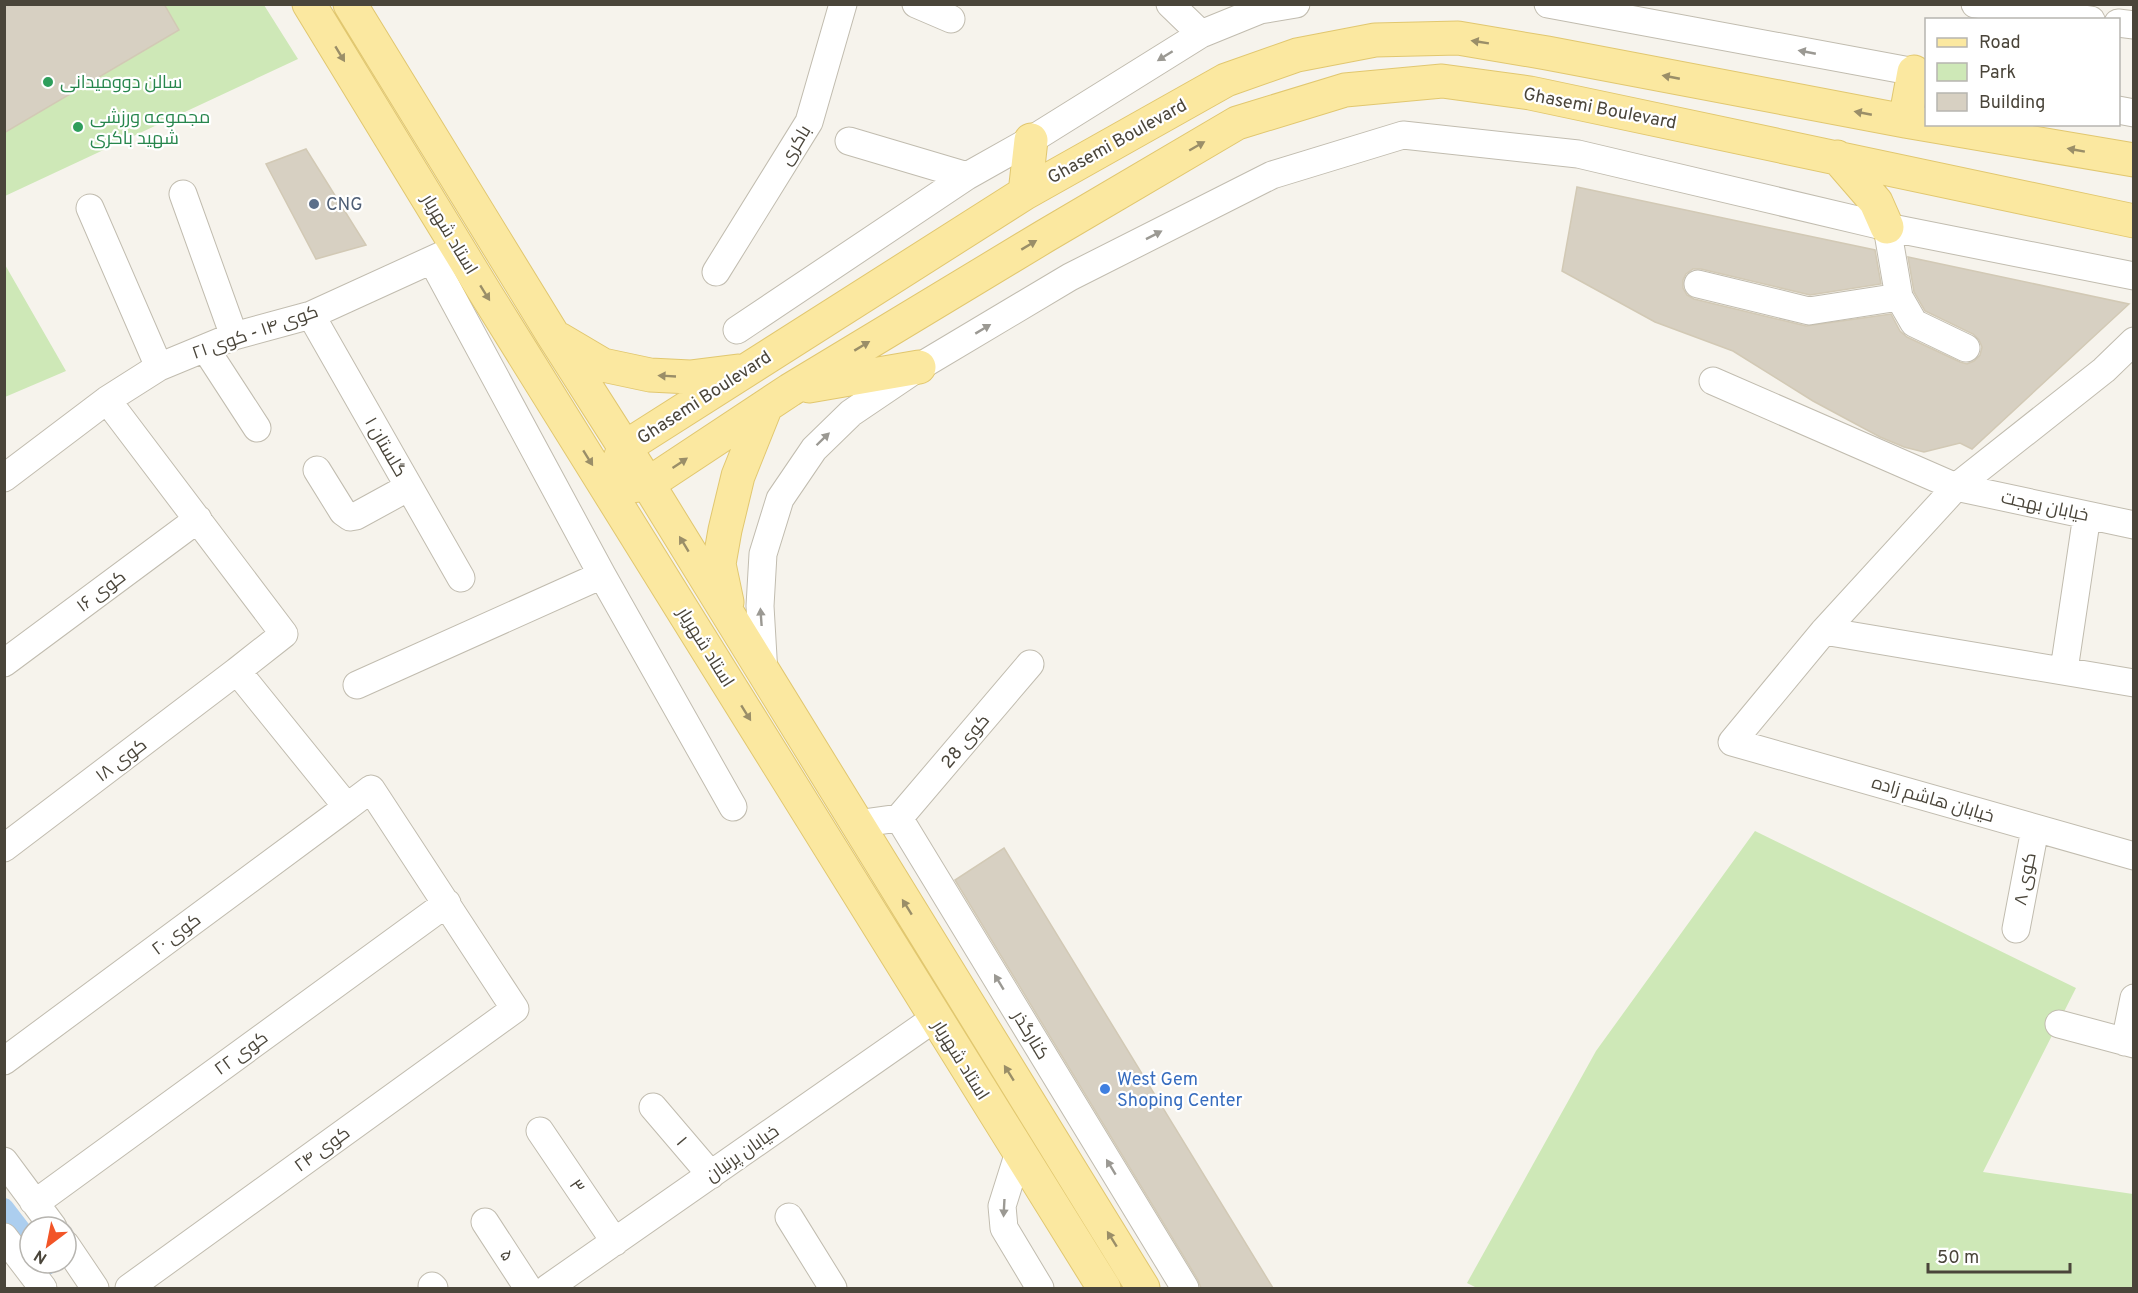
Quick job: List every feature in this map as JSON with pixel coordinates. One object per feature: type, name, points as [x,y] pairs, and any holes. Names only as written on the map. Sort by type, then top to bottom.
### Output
[{"type":"main road","name":"استاد شهریار","points":[[309,4],[445,254],[608,489],[1104,1288]]},
{"type":"main road","name":"استاد شهریار","points":[[350,4],[1143,1288]]},
{"type":"main road","name":"Ghasemi Boulevard","points":[[1925,124],[1458,38],[1375,40],[1297,55],[1226,80],[1025,193],[624,448],[608,489],[648,484],[778,398],[1237,123],[1345,90],[1442,81],[1530,93],[2133,222]]},
{"type":"main road","points":[[1905,121],[1920,73]]},
{"type":"main road","name":"Ghasemi Boulevard","points":[[1934,126],[2133,160]]},
{"type":"main road","points":[[1025,193],[1030,140]]},
{"type":"main road","points":[[1837,157],[1876,202],[1887,227]]},
{"type":"main road","points":[[553,336],[603,365],[650,375],[690,377],[746,370]]},
{"type":"main road","points":[[731,621],[719,564],[738,476],[778,398],[919,368]]},
{"type":"street","name":"باکری","points":[[716,272],[810,122],[843,4]]},
{"type":"street","points":[[916,4],[951,19]]},
{"type":"street","points":[[1170,4],[1201,34]]},
{"type":"street","points":[[738,330],[967,176],[1030,140],[1201,34],[1260,10],[1296,4]]},
{"type":"street","points":[[1548,4],[1679,16],[1920,73]]},
{"type":"street","points":[[1976,4],[2077,18]]},
{"type":"street","points":[[765,676],[760,606],[763,554],[780,499],[814,449],[850,414],[919,368],[1070,277],[1272,175],[1403,135],[1578,154],[1887,227],[2133,276]]},
{"type":"street","points":[[849,141],[967,176]]},
{"type":"street","points":[[183,194],[234,336]]},
{"type":"street","points":[[90,208],[159,367]]},
{"type":"street","points":[[1887,227],[1899,297],[1914,323],[1966,348]]},
{"type":"street","name":"کوی ۱۴ - کوی ۲۱","points":[[4,478],[107,400],[159,367],[234,336],[311,315],[445,254]]},
{"type":"street","points":[[445,254],[602,575],[733,807]]},
{"type":"street","points":[[1698,284],[1809,311],[1899,297]]},
{"type":"street","name":"۱ گلستان","points":[[311,315],[461,578]]},
{"type":"street","points":[[1824,631],[1956,487],[2104,370],[2133,341]]},
{"type":"street","points":[[205,348],[256,428]]},
{"type":"street","name":"خیابان بهجت","points":[[1713,381],[1956,487],[2133,525]]},
{"type":"street","points":[[107,400],[198,519]]},
{"type":"street","points":[[317,470],[343,512],[350,517],[356,516],[409,487]]},
{"type":"street","points":[[2064,670],[2086,515]]},
{"type":"street","name":"کوی ۱۶","points":[[4,663],[198,519]]},
{"type":"street","name":"کوی ۱۸","points":[[4,848],[284,634],[198,519]]},
{"type":"street","points":[[357,685],[602,575]]},
{"type":"street","points":[[1824,631],[2133,683]]},
{"type":"street","name":"خیابان هاشم زاده","points":[[1824,631],[1732,742],[2133,856]]},
{"type":"street","name":"کوی 28","points":[[899,818],[1030,664]]},
{"type":"street","points":[[237,671],[347,807]]},
{"type":"street","name":"کوی ۲۰","points":[[4,1061],[371,789],[447,903]]},
{"type":"street","points":[[856,824],[899,818]]},
{"type":"street","name":"کنارگذر","points":[[899,818],[1185,1288]]},
{"type":"street","name":"کوی ۸","points":[[2016,929],[2035,829]]},
{"type":"street","name":"کوی ۲۴","points":[[129,1288],[515,1010],[447,903]]},
{"type":"street","name":"کوی ۲۲","points":[[33,1201],[45,1196],[447,903]]},
{"type":"street","points":[[2059,1024],[2129,1043],[2133,999]]},
{"type":"street","name":"خیابان پرنیان","points":[[548,1288],[935,1018]]},
{"type":"street","name":"۱","points":[[653,1107],[711,1175]]},
{"type":"street","name":"۳","points":[[540,1131],[615,1242]]},
{"type":"street","points":[[1019,1152],[1002,1206],[1004,1228],[1040,1288]]},
{"type":"street","points":[[4,1161],[44,1215]]},
{"type":"street","points":[[789,1217],[832,1288]]},
{"type":"street","name":"۵","points":[[485,1222],[528,1288]]},
{"type":"street","points":[[4,1237],[42,1288],[53,1275]]},
{"type":"street","points":[[78,1262],[95,1288]]},
{"type":"green space","name":"مجموعه ورزشی شهید باکری","points":[[4,5],[264,5],[298,59],[5,196]]},
{"type":"green space","points":[[4,263],[66,371],[5,397],[4,397]]},
{"type":"green space","points":[[1755,831],[2076,988],[1983,1172],[2133,1194],[2133,1288],[1477,1288],[1467,1283],[1596,1051]]},
{"type":"building","name":"سالن دوومیدانی","points":[[4,4],[164,4],[179,30],[4,133]]},
{"type":"building","name":"CNG","points":[[306,149],[366,245],[316,259],[266,164]]},
{"type":"building","points":[[1577,187],[1875,250],[1881,284],[1810,295],[1693,269],[1686,274],[1683,288],[1687,295],[1694,299],[1806,326],[1891,314],[1900,331],[1907,337],[1967,364],[1980,355],[1982,347],[1979,340],[1973,334],[1925,311],[1914,292],[1908,257],[2129,304],[1972,449],[1960,443],[1924,452],[1880,437],[1813,401],[1733,351],[1655,322],[1562,271]]},
{"type":"building","name":"West Gem Shoping Center","points":[[1004,848],[1273,1288],[1201,1288],[955,880]]},
{"type":"waterway","points":[[4,1208],[18,1226]]},
{"type":"place","name":"سالن دوومیدانی","points":[[48,82]]},
{"type":"place","name":"مجموعه ورزشی شهید باکری","points":[[78,127]]},
{"type":"place","name":"CNG","points":[[314,204]]},
{"type":"place","name":"West Gem Shoping Center","points":[[1105,1089]]}]
